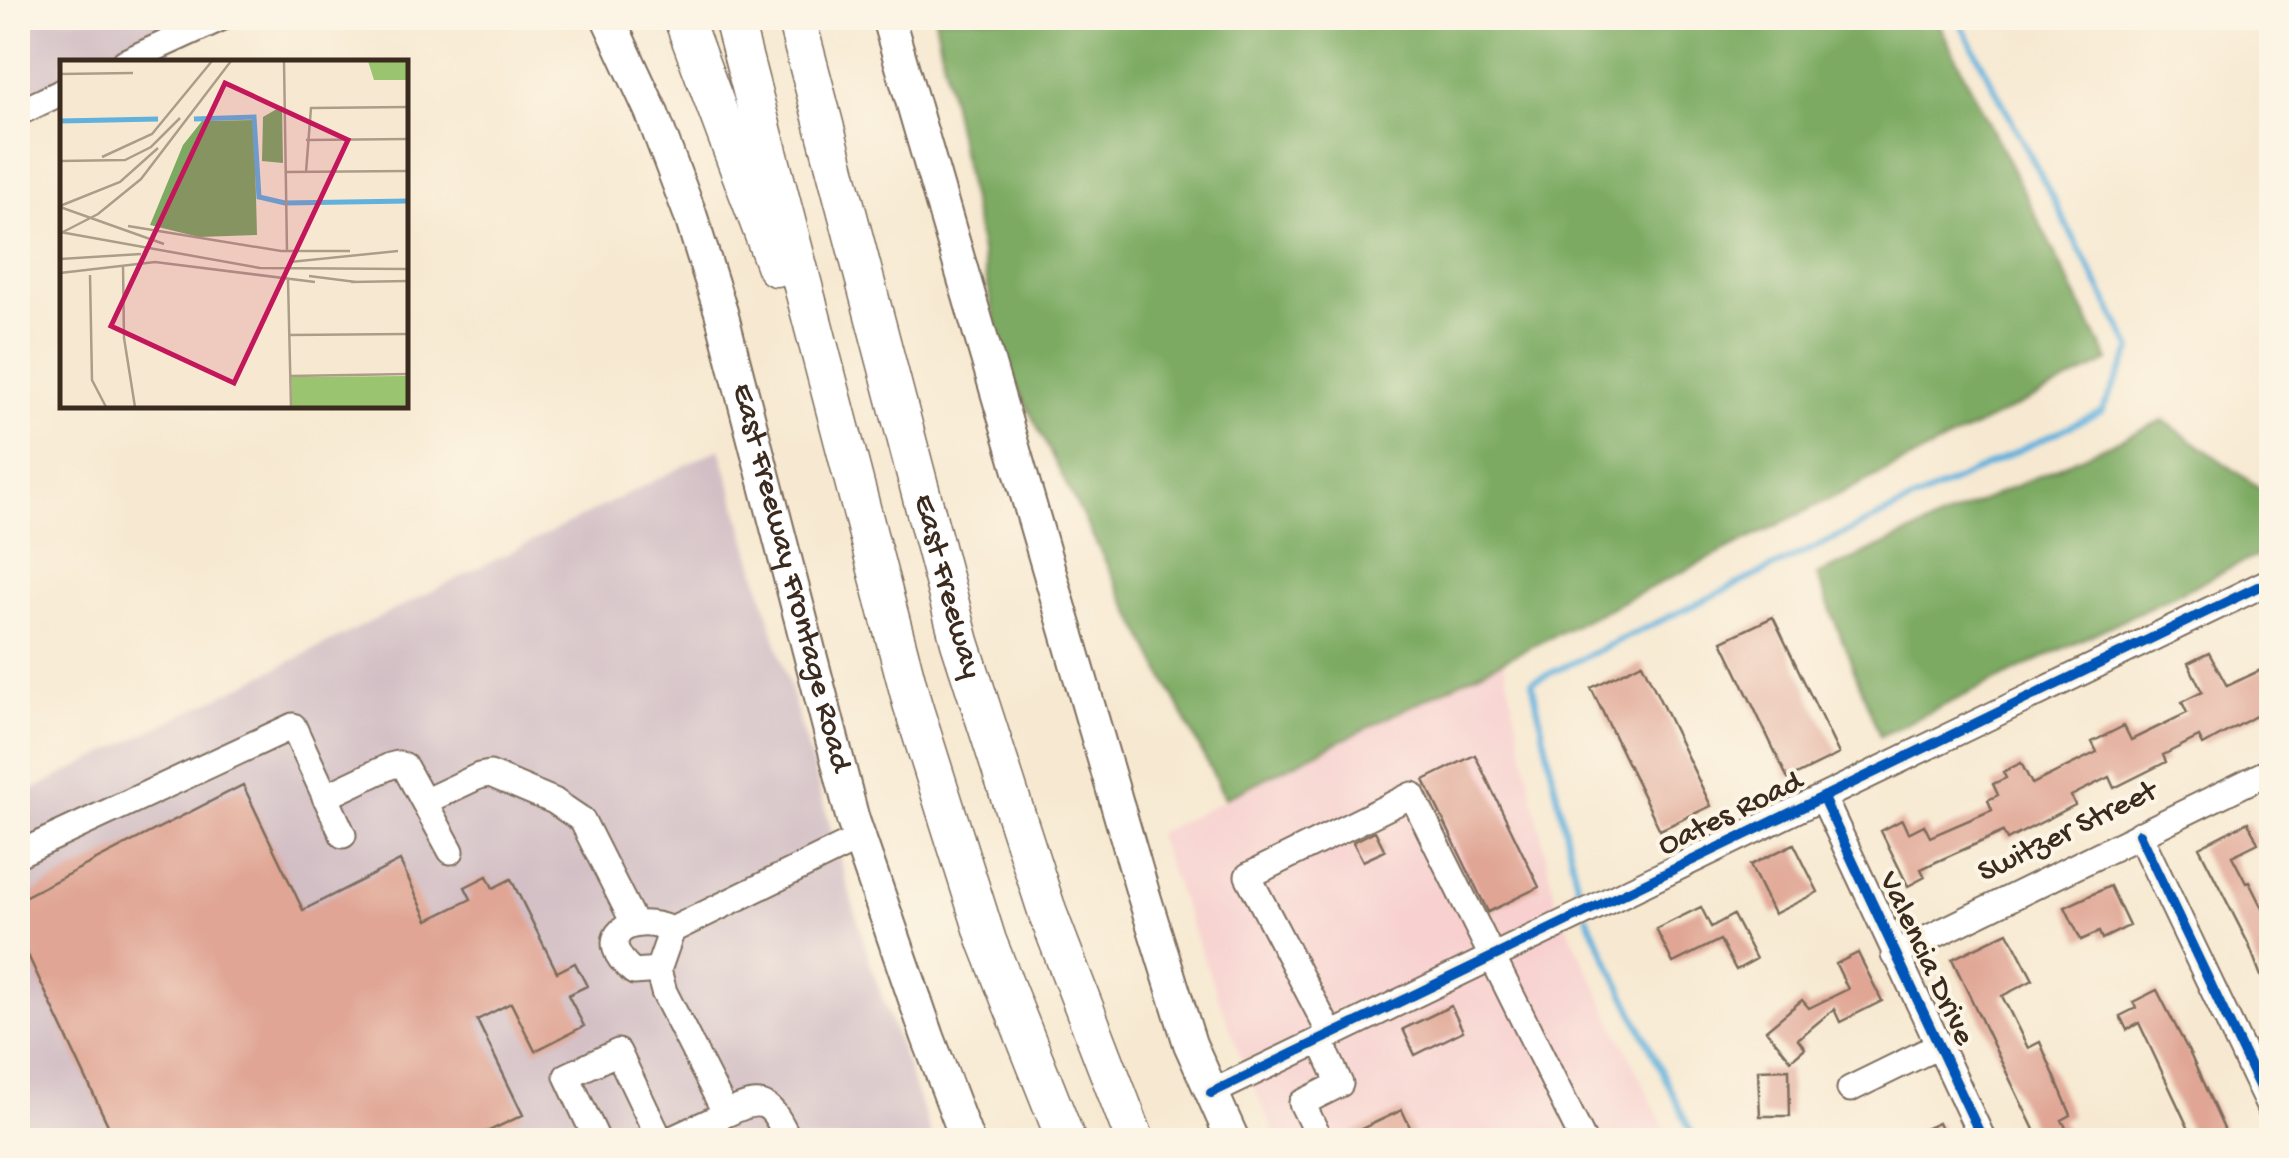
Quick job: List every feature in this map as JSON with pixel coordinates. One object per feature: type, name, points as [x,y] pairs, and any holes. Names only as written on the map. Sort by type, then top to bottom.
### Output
[{"type":"highway","points":[[682,18],[843,447]]},
{"type":"highway","name":"East Freeway","points":[[733,18],[912,703],[987,941],[1066,1140]]},
{"type":"highway","name":"East Freeway","points":[[799,18],[960,642],[1048,914],[1135,1140]]},
{"type":"highway","points":[[987,941],[1044,1140]]},
{"type":"main road","name":"East Freeway Frontage Road","points":[[608,18],[651,111],[690,214],[721,312],[860,838],[968,1140]]},
{"type":"main road","points":[[888,18],[1143,893],[1190,1044],[1233,1140]]},
{"type":"street","points":[[129,60],[221,18]]},
{"type":"street","points":[[18,113],[60,93]]},
{"type":"street","name":"Oates Road","points":[[1211,1093],[2272,580]]},
{"type":"street","points":[[18,854],[293,726],[343,835]]},
{"type":"street","points":[[326,796],[398,764],[413,776],[451,851]]},
{"type":"street","name":"Switzer Street","points":[[1894,955],[2272,770]]},
{"type":"street","points":[[426,801],[490,774],[570,809],[591,835],[634,923]]},
{"type":"street","points":[[1320,1140],[1302,1102],[1340,1084],[1326,1038],[1248,876],[1412,796],[1583,1140]]},
{"type":"street","name":"Valencia Drive","points":[[1823,798],[1983,1140]]},
{"type":"street","points":[[2139,834],[2272,1113]]},
{"type":"street","points":[[658,970],[634,972],[620,960],[618,936],[634,923],[648,922],[672,930],[860,838]]},
{"type":"street","points":[[672,930],[658,970],[664,992],[726,1114]]},
{"type":"street","points":[[1850,1089],[1938,1046]]},
{"type":"street","points":[[597,1140],[567,1076],[618,1052],[660,1140]]},
{"type":"street","points":[[670,1140],[746,1104],[760,1103],[774,1109],[789,1140]]},
{"type":"shaded area","points":[[18,18],[200,18],[120,60],[60,60],[60,92],[18,115]]},
{"type":"shaded area","points":[[720,448],[871,966],[933,1140],[18,1140],[18,797]]},
{"type":"shaded area","points":[[1504,661],[1556,903],[1670,1140],[1277,1140],[1242,1060],[1156,834]]},
{"type":"green space","points":[[935,18],[1936,18],[2109,361],[1225,798],[1002,357]]},
{"type":"green space","points":[[2163,420],[2271,496],[2271,549],[1880,736],[1817,575]]},
{"type":"building","points":[[1773,617],[1839,754],[1788,779],[1722,641]]},
{"type":"building","points":[[2209,653],[2227,686],[2263,669],[2272,685],[2272,707],[2203,745],[2199,737],[2163,755],[2166,762],[2114,788],[2109,777],[2071,796],[2075,805],[2007,840],[2003,832],[1921,869],[1925,877],[1908,886],[1881,831],[1902,820],[1908,833],[1924,825],[1930,837],[1992,810],[1988,800],[1998,795],[1993,784],[2006,778],[2003,772],[2021,763],[2032,784],[2097,752],[2092,742],[2124,726],[2131,740],[2187,713],[2182,702],[2202,692],[2188,663]]},
{"type":"building","points":[[1642,663],[1711,806],[1660,830],[1591,688]]},
{"type":"building","points":[[1475,755],[1539,887],[1488,912],[1424,780]]},
{"type":"building","points":[[243,785],[303,910],[400,861],[428,920],[471,899],[465,887],[487,876],[493,888],[511,879],[557,972],[575,963],[587,986],[568,995],[584,1026],[535,1051],[511,1003],[477,1020],[523,1115],[470,1140],[115,1140],[18,934],[18,900]]},
{"type":"building","points":[[2248,822],[2258,843],[2232,856],[2272,928],[2272,1005],[2249,945],[2199,847]]},
{"type":"building","points":[[1375,831],[1385,851],[1363,861],[1353,842]]},
{"type":"building","points":[[1794,844],[1818,892],[1774,914],[1750,865]]},
{"type":"building","points":[[2110,886],[2129,926],[2102,939],[2099,932],[2081,940],[2065,907]]},
{"type":"building","points":[[1701,907],[1711,927],[1733,915],[1756,959],[1736,970],[1720,940],[1673,963],[1656,929]]},
{"type":"building","points":[[2008,932],[2033,980],[2002,996],[2028,1048],[2040,1042],[2071,1115],[2062,1120],[2072,1140],[2039,1140],[1952,959]]},
{"type":"building","points":[[1858,953],[1882,1001],[1840,1022],[1834,1009],[1798,1039],[1805,1048],[1791,1060],[1766,1030],[1802,1000],[1809,1008],[1848,989],[1836,964]]},
{"type":"building","points":[[2157,990],[2229,1140],[2194,1140],[2139,1023],[2127,1030],[2120,1016],[2136,1008],[2133,1002]]},
{"type":"building","points":[[1451,1006],[1463,1031],[1415,1055],[1403,1029]]},
{"type":"building","points":[[1789,1069],[1790,1116],[1760,1116],[1758,1070]]},
{"type":"building","points":[[1402,1110],[1416,1140],[1338,1140]]},
{"type":"building","points":[[1938,1123],[1946,1140],[1900,1140]]},
{"type":"waterway","points":[[1582,906],[1532,682],[2102,411],[2132,349],[1958,18]]},
{"type":"waterway","points":[[1587,917],[1695,1140]]},
{"type":"cycle path","points":[[1211,1093],[2272,580]]},
{"type":"cycle path","points":[[1823,798],[1983,1140]]},
{"type":"cycle path","points":[[2139,834],[2272,1113]]}]
